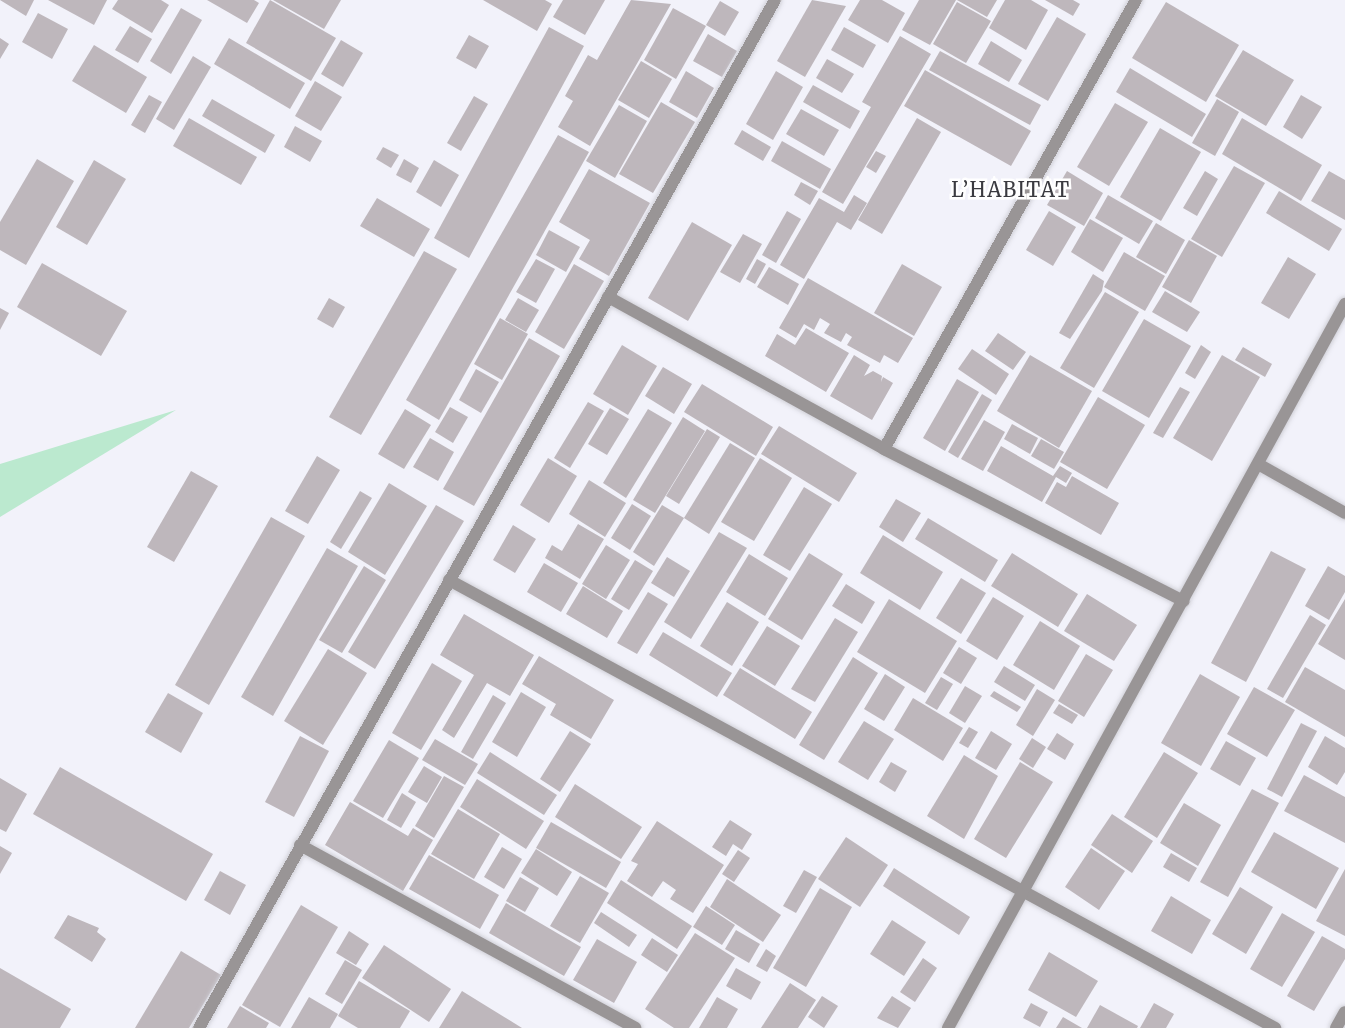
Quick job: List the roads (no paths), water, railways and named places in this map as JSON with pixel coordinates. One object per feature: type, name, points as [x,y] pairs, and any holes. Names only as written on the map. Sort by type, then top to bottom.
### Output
[{"type":"street","points":[[199,1028],[774,0]]},
{"type":"street","points":[[884,449],[1136,0]]},
{"type":"street","points":[[608,297],[884,449],[1184,601]]},
{"type":"street","points":[[948,1028],[1022,889],[1184,601],[1345,304]]},
{"type":"street","points":[[1258,464],[1345,513]]},
{"type":"street","points":[[449,580],[1275,1028]]},
{"type":"street","points":[[300,845],[635,1028]]},
{"type":"street","points":[[1336,1028],[1345,1012]]},
{"type":"district","name":"L’HABITAT","points":[[1011,189]]}]
